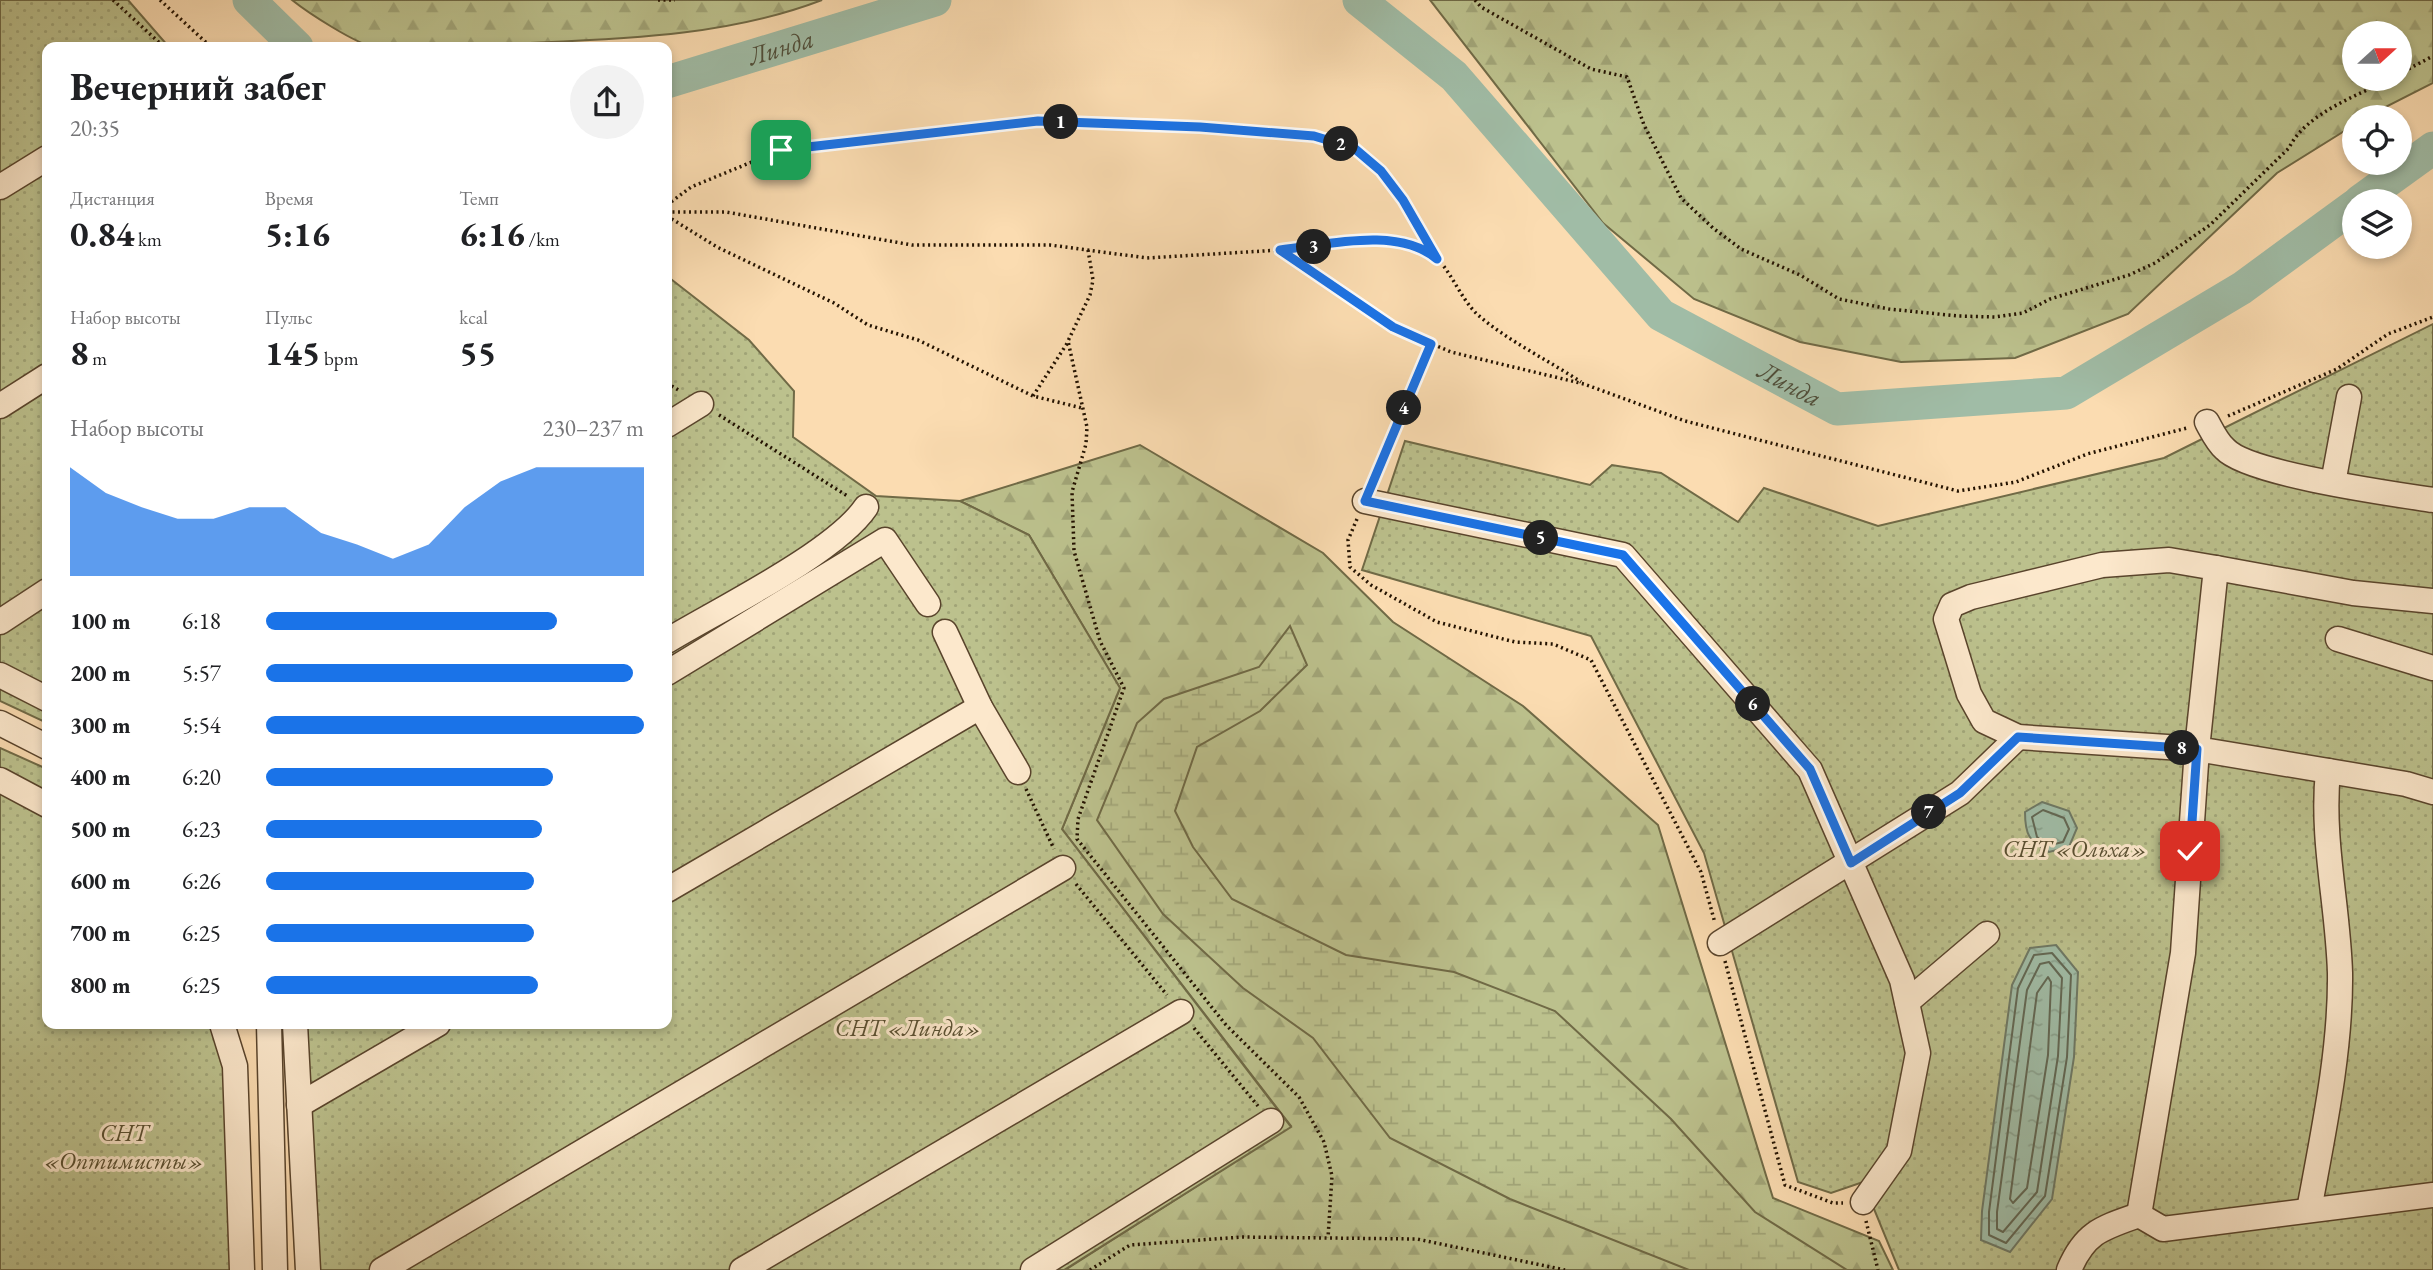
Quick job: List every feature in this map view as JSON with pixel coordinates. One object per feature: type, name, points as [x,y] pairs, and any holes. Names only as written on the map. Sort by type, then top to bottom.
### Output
[{"type":"street","points":[[0,187],[42,161]]},
{"type":"street","points":[[0,406],[42,379]]},
{"type":"street","points":[[2333,483],[2349,397]]},
{"type":"street","points":[[672,422],[701,404]]},
{"type":"street","points":[[2207,422],[2226,451],[2265,468],[2433,500]]},
{"type":"street","points":[[1365,501],[1623,555],[1810,769],[1902,980],[1918,1053],[1899,1151],[1863,1202]]},
{"type":"street","points":[[672,638],[812,554],[855,523],[866,507]]},
{"type":"street","points":[[672,670],[886,540],[928,604]]},
{"type":"street","points":[[2433,600],[2353,593],[2169,560],[2102,565],[1970,597],[1952,605],[1946,619],[1969,694],[1984,721],[2018,737],[2197,749],[2406,784],[2433,792]]},
{"type":"street","points":[[2139,1215],[2183,953],[2197,749],[2216,568]]},
{"type":"street","points":[[0,622],[42,594]]},
{"type":"street","points":[[945,632],[981,707],[1018,772]]},
{"type":"street","points":[[2338,639],[2433,668]]},
{"type":"street","points":[[0,675],[42,696]]},
{"type":"street","points":[[672,887],[981,707]]},
{"type":"street","points":[[0,723],[42,744]]},
{"type":"street","points":[[1720,943],[1960,793],[2018,737]]},
{"type":"street","points":[[2309,1210],[2330,1095],[2340,974],[2324,809],[2328,771]]},
{"type":"street","points":[[0,780],[42,802]]},
{"type":"street","points":[[382,1270],[1063,868]]},
{"type":"street","points":[[1907,1002],[1987,934]]},
{"type":"street","points":[[742,1270],[1181,1012]]},
{"type":"street","points":[[224,1029],[235,1066],[242,1270]]},
{"type":"street","points":[[269,1029],[275,1270]]},
{"type":"street","points":[[295,1029],[308,1270]]},
{"type":"street","points":[[299,1105],[429,1029]]},
{"type":"street","points":[[1033,1270],[1271,1121]]},
{"type":"street","points":[[2069,1270],[2078,1250],[2097,1230],[2139,1215],[2162,1228],[2433,1195]]},
{"type":"path","points":[[113,0],[159,42]]},
{"type":"path","points":[[160,0],[206,42]]},
{"type":"path","points":[[658,0],[674,0]]},
{"type":"path","points":[[1475,0],[1481,7],[1591,69],[1628,77],[1644,125],[1681,198],[1741,249],[1800,275],[1839,299],[1920,313],[1995,317],[2023,313],[2050,299],[2129,275],[2155,263],[2210,225],[2289,148],[2295,136],[2316,118],[2367,91]]},
{"type":"path","points":[[2412,67],[2433,56]]},
{"type":"path","points":[[672,201],[691,187],[781,150],[1038,121],[1200,127],[1314,136],[1354,148],[1381,171],[1403,200],[1463,299],[1479,316],[1584,384]]},
{"type":"path","points":[[672,214],[726,212],[912,245],[1050,245],[1147,258],[1371,241],[1425,248],[1437,259]]},
{"type":"path","points":[[672,217],[717,247],[834,303],[868,325],[918,340],[1033,396],[1083,408]]},
{"type":"path","points":[[1033,396],[1068,341],[1090,295],[1093,280],[1088,250]]},
{"type":"path","points":[[1280,250],[1393,327],[1451,352],[1584,384],[1685,421],[1958,491],[2016,482],[2087,454],[2247,410],[2337,369],[2388,334],[2433,317]]},
{"type":"path","points":[[1068,341],[1087,427],[1086,444],[1072,492],[1074,551],[1100,641],[1124,688],[1077,818],[1077,839],[1226,1025],[1299,1097],[1324,1142],[1332,1176],[1328,1238]]},
{"type":"path","points":[[1431,344],[1348,540],[1350,567],[1371,585],[1437,622],[1514,642],[1553,644],[1591,660],[1701,872],[1785,1185],[1833,1203],[1863,1202],[1872,1255],[1878,1270]]},
{"type":"path","points":[[672,386],[866,507]]},
{"type":"path","points":[[1018,772],[1063,868],[1271,1121]]},
{"type":"path","points":[[1090,1270],[1130,1245],[1241,1237],[1417,1239],[1565,1270]]},
{"type":"green space","points":[[0,0],[128,0],[165,42],[42,42],[42,721],[0,701]]},
{"type":"green space","points":[[292,0],[822,0],[784,13],[707,29],[627,38],[548,42],[360,42],[320,20]]},
{"type":"green space","points":[[1430,0],[2433,0],[2433,83],[2390,105],[2342,105],[2342,132],[2277,173],[2128,314],[2015,358],[1901,362],[1800,342],[1694,299],[1603,223]]},
{"type":"green space","name":"СНТ «Линда»","points":[[672,280],[749,340],[794,391],[793,437],[876,496],[960,501],[1029,535],[1120,688],[1062,829],[1291,1127],[1064,1270],[296,1270],[283,1029],[672,1029]]},
{"type":"green space","name":"СНТ «Ольха»","points":[[2433,324],[2433,1270],[1899,1270],[1863,1182],[1831,1193],[1798,1182],[1704,853],[1591,636],[1362,570],[1405,441],[1590,485],[1612,465],[1661,473],[1738,522],[1764,488],[1878,526],[2164,458]]},
{"type":"green space","points":[[1140,445],[1323,553],[1393,622],[1523,706],[1658,825],[1773,1198],[1879,1241],[1893,1270],[1065,1270],[1291,1126],[1062,829],[1120,688],[1029,535],[960,501]]},
{"type":"green space","points":[[1290,626],[1307,665],[1260,711],[1197,747],[1175,811],[1193,847],[1232,899],[1346,955],[1454,972],[1555,1011],[1671,1119],[1755,1212],[1847,1270],[1689,1270],[1510,1199],[1390,1138],[1313,1038],[1243,988],[1163,914],[1097,820],[1137,723],[1164,699],[1259,667]]},
{"type":"green space","name":"СНТ «Оптимисты»","points":[[0,748],[42,767],[42,1029],[233,1029],[253,1270],[0,1270]]},
{"type":"water","points":[[2042,802],[2069,811],[2077,828],[2069,847],[2049,852],[2030,836],[2025,812]]},
{"type":"water","points":[[2056,945],[2078,972],[2074,1057],[2052,1199],[2010,1252],[1981,1240],[1982,1211],[2012,985],[2030,948]]},
{"type":"waterway","name":"Линда","points":[[249,0],[292,42]]},
{"type":"waterway","name":"Линда","points":[[672,80],[935,0]]},
{"type":"waterway","name":"Линда","points":[[1359,0],[1454,76],[1661,315],[1837,409],[2066,393],[2242,288],[2342,215]]},
{"type":"waterway","name":"Линда","points":[[2377,189],[2433,148]]},
{"type":"route","points":[[781,150],[1038,121],[1262,131],[1314,136],[1354,148],[1381,171],[1403,200],[1437,259],[1425,248],[1371,241],[1280,250],[1393,327],[1431,344],[1365,501],[1623,555],[1810,769],[1851,863],[1960,793],[2018,737],[2197,749],[2190,851]]}]
